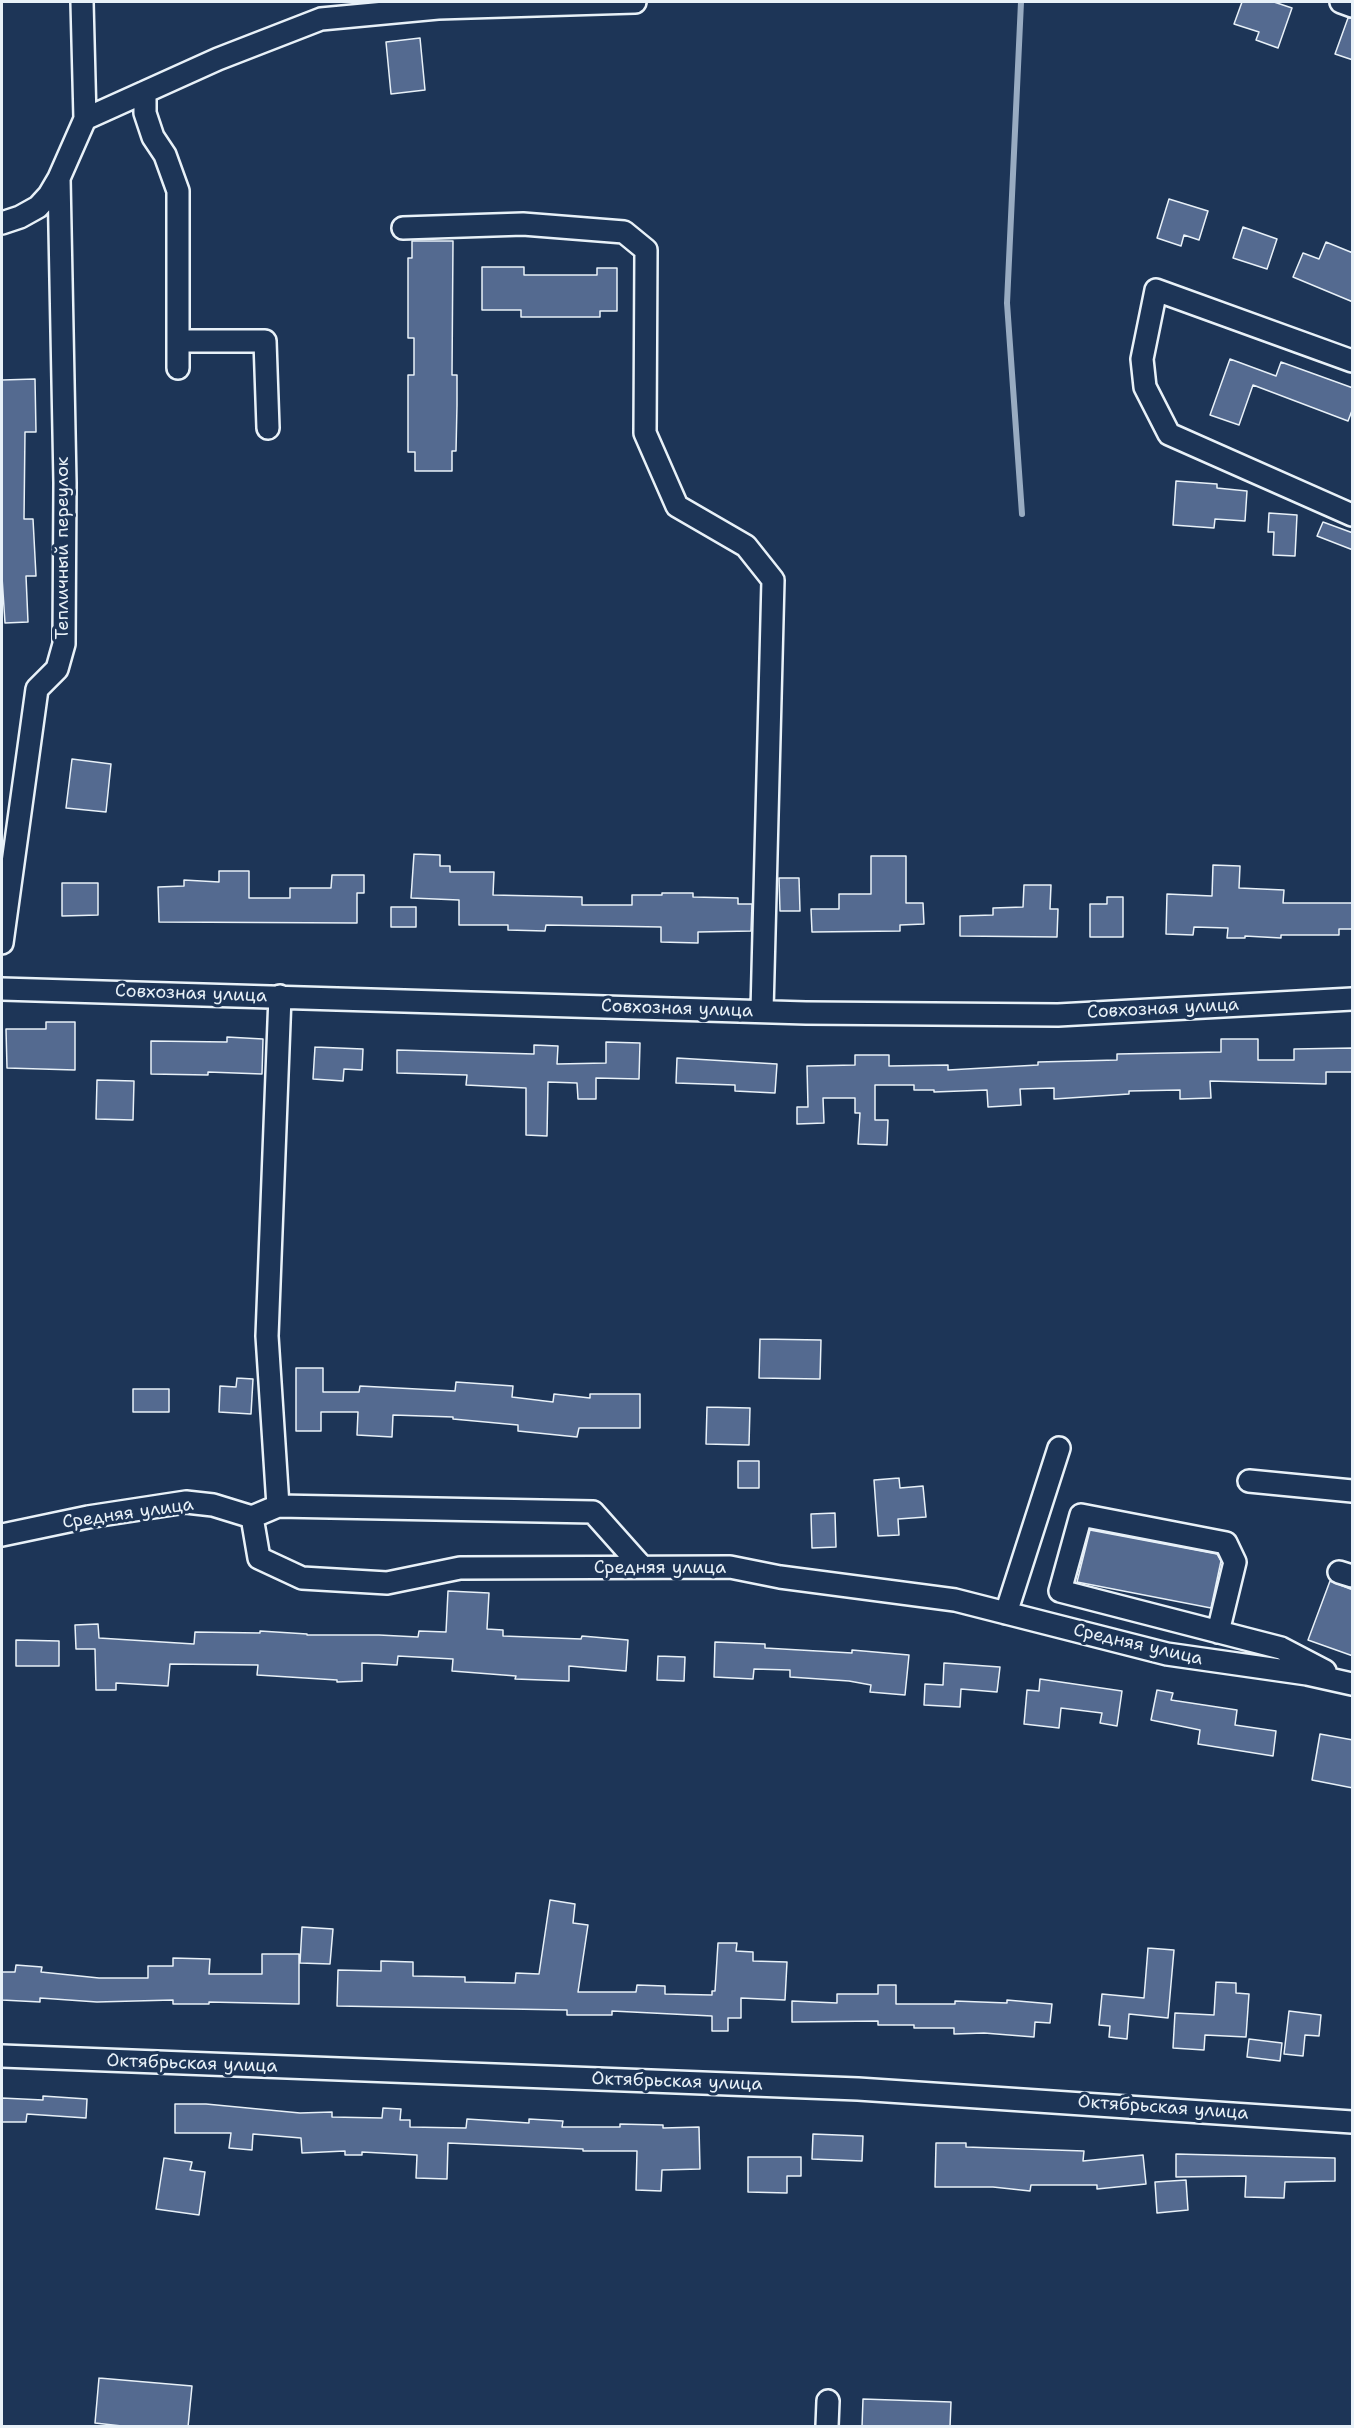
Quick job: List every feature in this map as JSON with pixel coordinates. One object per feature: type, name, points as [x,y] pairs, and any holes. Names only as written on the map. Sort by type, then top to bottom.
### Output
[{"type":"street","points":[[2,224],[38,207],[49,195],[85,119],[82,2]]},
{"type":"street","points":[[85,119],[218,60],[321,19],[438,8],[635,2]]},
{"type":"street","points":[[1341,2],[1353,6]]},
{"type":"street","points":[[145,92],[145,113],[153,137],[165,155],[178,191],[178,368]]},
{"type":"street","name":"Тепличный переулок","points":[[2,943],[37,689],[57,669],[64,645],[65,483],[59,178]]},
{"type":"street","points":[[403,228],[523,224],[613,231],[624,232],[646,250],[645,433],[677,506],[746,546],[773,580],[762,1011]]},
{"type":"street","points":[[1353,361],[1156,290],[1142,359],[1145,387],[1170,434],[1353,515]]},
{"type":"street","points":[[178,341],[265,341],[268,428]]},
{"type":"street","name":"Совхозная улица","points":[[2,989],[762,1011],[1058,1015],[1353,999]]},
{"type":"street","points":[[278,1506],[267,1336],[280,996]]},
{"type":"street","points":[[1006,1613],[1059,1448]]},
{"type":"street","points":[[1249,1481],[1353,1491]]},
{"type":"street","name":"Средняя улица","points":[[2,1534],[88,1517],[186,1502],[213,1505],[252,1517],[260,1558],[302,1578],[387,1583],[460,1568],[730,1567],[780,1577],[955,1600],[1167,1654],[1307,1674],[1352,1684]]},
{"type":"street","points":[[252,1517],[278,1506],[593,1512],[642,1567]]},
{"type":"street","points":[[1218,1632],[1235,1562],[1226,1543],[1081,1515],[1060,1591],[1218,1632],[1281,1648],[1352,1684]]},
{"type":"street","name":"Октябрьская улица","points":[[2,2056],[858,2089],[1353,2122]]},
{"type":"street","points":[[827,2427],[828,2402]]},
{"type":"building","points":[[1242,2],[1274,2],[1292,8],[1278,48],[1256,40],[1259,32],[1234,24]]},
{"type":"building","points":[[1348,18],[1353,18],[1353,60],[1335,54]]},
{"type":"building","points":[[420,38],[425,90],[391,94],[386,42]]},
{"type":"building","points":[[1169,199],[1208,211],[1199,240],[1184,235],[1181,246],[1157,238]]},
{"type":"building","points":[[1243,227],[1277,239],[1267,269],[1233,258]]},
{"type":"building","points":[[412,241],[453,241],[452,375],[457,375],[457,405],[456,451],[452,451],[452,471],[415,471],[415,452],[408,452],[408,375],[414,375],[414,338],[408,338],[408,258],[412,258]]},
{"type":"building","points":[[1326,242],[1353,253],[1353,302],[1293,277],[1303,253],[1319,259]]},
{"type":"building","points":[[482,267],[524,267],[524,275],[597,275],[597,268],[617,268],[617,311],[600,311],[600,317],[521,317],[521,310],[482,310]]},
{"type":"building","points":[[1230,359],[1276,376],[1281,362],[1353,388],[1353,408],[1348,421],[1253,385],[1239,425],[1210,415]]},
{"type":"building","points":[[35,379],[36,432],[25,432],[24,519],[33,519],[36,576],[26,576],[28,622],[5,623],[2,577],[2,380]]},
{"type":"building","points":[[1176,481],[1217,484],[1217,488],[1247,491],[1245,521],[1215,519],[1214,528],[1173,525]]},
{"type":"building","points":[[1269,513],[1297,515],[1295,556],[1273,555],[1274,532],[1268,532]]},
{"type":"building","points":[[1323,522],[1353,533],[1353,550],[1317,536]]},
{"type":"building","points":[[72,759],[111,764],[106,812],[66,808]]},
{"type":"building","points":[[414,854],[440,855],[440,866],[450,866],[450,872],[494,872],[493,895],[582,897],[582,905],[632,905],[632,895],[662,895],[662,893],[693,893],[693,897],[738,898],[738,904],[752,904],[751,931],[698,932],[698,943],[661,942],[661,927],[546,925],[545,931],[508,930],[508,925],[459,925],[459,900],[411,898]]},
{"type":"building","points":[[871,856],[906,856],[906,903],[923,903],[924,924],[900,925],[900,931],[812,932],[811,909],[839,909],[839,894],[871,894]]},
{"type":"building","points":[[1213,865],[1240,866],[1239,888],[1284,890],[1283,903],[1353,903],[1353,929],[1339,929],[1339,935],[1281,935],[1281,938],[1245,936],[1245,938],[1227,938],[1228,928],[1194,927],[1193,935],[1166,934],[1167,894],[1212,896]]},
{"type":"building","points":[[219,871],[249,871],[249,898],[290,898],[290,888],[331,888],[332,875],[364,875],[364,893],[357,893],[357,923],[159,922],[158,887],[184,886],[184,880],[219,882]]},
{"type":"building","points":[[779,878],[799,878],[800,911],[780,911]]},
{"type":"building","points":[[62,883],[98,883],[98,915],[62,916]]},
{"type":"building","points":[[1024,885],[1051,885],[1050,909],[1058,909],[1057,937],[960,936],[960,916],[993,915],[993,908],[1023,907]]},
{"type":"building","points":[[1107,897],[1123,897],[1123,937],[1090,937],[1090,904],[1107,904]]},
{"type":"building","points":[[391,907],[416,907],[416,927],[391,927]]},
{"type":"building","points":[[46,1022],[75,1022],[75,1070],[7,1068],[6,1029],[46,1029]]},
{"type":"building","points":[[227,1037],[263,1039],[262,1074],[208,1072],[208,1075],[151,1074],[151,1041],[227,1042]]},
{"type":"building","points":[[1221,1039],[1258,1039],[1258,1060],[1294,1060],[1294,1049],[1353,1048],[1353,1072],[1326,1072],[1326,1084],[1210,1081],[1211,1098],[1180,1099],[1180,1090],[1129,1091],[1129,1094],[1054,1099],[1054,1088],[1020,1089],[1021,1105],[988,1107],[987,1090],[934,1092],[934,1090],[914,1090],[914,1085],[875,1085],[875,1120],[888,1120],[887,1145],[858,1144],[860,1113],[855,1113],[855,1098],[823,1098],[824,1123],[797,1124],[797,1107],[808,1107],[807,1066],[855,1065],[855,1055],[889,1055],[889,1066],[948,1065],[948,1070],[1038,1065],[1038,1062],[1117,1060],[1117,1054],[1221,1052]]},
{"type":"building","points":[[606,1042],[640,1043],[639,1079],[596,1078],[596,1099],[578,1099],[577,1083],[548,1082],[547,1136],[526,1135],[526,1088],[466,1085],[467,1075],[397,1073],[397,1050],[534,1054],[534,1045],[558,1046],[557,1064],[606,1063]]},
{"type":"building","points":[[315,1047],[363,1049],[362,1070],[344,1069],[343,1081],[313,1079]]},
{"type":"building","points":[[677,1058],[777,1064],[775,1093],[735,1091],[735,1085],[676,1083]]},
{"type":"building","points":[[97,1080],[134,1081],[133,1120],[96,1119]]},
{"type":"building","points":[[760,1339],[821,1340],[820,1379],[759,1378]]},
{"type":"building","points":[[296,1368],[323,1368],[323,1392],[359,1392],[360,1386],[455,1391],[456,1382],[513,1386],[512,1397],[553,1402],[554,1394],[590,1398],[590,1394],[640,1394],[640,1428],[579,1428],[577,1437],[518,1431],[518,1425],[453,1419],[453,1417],[393,1415],[392,1437],[357,1435],[358,1412],[321,1412],[321,1431],[296,1431]]},
{"type":"building","points":[[237,1378],[253,1379],[251,1414],[219,1412],[220,1386],[236,1387]]},
{"type":"building","points":[[133,1389],[169,1389],[169,1412],[133,1412]]},
{"type":"building","points":[[707,1407],[750,1408],[749,1445],[706,1444]]},
{"type":"building","points":[[738,1461],[759,1461],[759,1488],[738,1488]]},
{"type":"building","points":[[899,1478],[900,1488],[923,1486],[926,1517],[898,1519],[899,1535],[878,1536],[874,1480]]},
{"type":"building","points":[[835,1513],[836,1547],[812,1548],[811,1514]]},
{"type":"building","points":[[1090,1530],[1217,1554],[1221,1561],[1211,1608],[1077,1582]]},
{"type":"building","points":[[1330,1581],[1353,1590],[1353,1656],[1308,1640]]},
{"type":"building","points":[[448,1591],[489,1593],[487,1629],[503,1630],[503,1636],[581,1639],[582,1636],[628,1640],[626,1671],[569,1666],[569,1681],[515,1679],[516,1676],[452,1671],[453,1659],[398,1656],[397,1665],[362,1663],[362,1681],[337,1682],[337,1680],[257,1675],[258,1665],[170,1664],[168,1686],[116,1683],[116,1690],[96,1690],[95,1649],[76,1649],[75,1625],[98,1624],[99,1638],[194,1644],[195,1632],[260,1633],[260,1631],[307,1635],[418,1637],[419,1631],[446,1632]]},
{"type":"building","points":[[16,1640],[59,1641],[59,1666],[16,1666]]},
{"type":"building","points":[[715,1642],[765,1644],[765,1648],[852,1653],[852,1650],[909,1655],[905,1695],[870,1692],[871,1685],[849,1681],[790,1677],[790,1670],[754,1669],[753,1679],[714,1677]]},
{"type":"building","points":[[658,1656],[685,1657],[684,1681],[657,1680]]},
{"type":"building","points":[[944,1663],[1000,1667],[997,1692],[961,1689],[960,1707],[924,1705],[925,1684],[943,1685]]},
{"type":"building","points":[[1040,1679],[1122,1691],[1117,1726],[1100,1723],[1102,1713],[1061,1708],[1059,1728],[1024,1724],[1027,1690],[1039,1691]]},
{"type":"building","points":[[1157,1690],[1173,1693],[1171,1700],[1237,1710],[1235,1725],[1276,1731],[1273,1756],[1198,1744],[1200,1730],[1151,1720]]},
{"type":"building","points":[[1320,1734],[1353,1740],[1353,1788],[1312,1780]]},
{"type":"building","points":[[550,1900],[575,1904],[573,1923],[588,1925],[578,1992],[636,1992],[637,1985],[665,1986],[665,1994],[712,1995],[712,1991],[715,1991],[718,1943],[737,1943],[736,1951],[753,1952],[753,1961],[787,1962],[785,2000],[741,1998],[741,2018],[728,2018],[728,2031],[712,2031],[712,2016],[612,2011],[612,2015],[567,2015],[567,2010],[337,2006],[338,1970],[381,1971],[381,1961],[413,1962],[413,1976],[465,1977],[465,1982],[515,1983],[516,1973],[539,1974]]},
{"type":"building","points":[[302,1927],[333,1929],[330,1964],[300,1963]]},
{"type":"building","points":[[1148,1948],[1174,1950],[1168,2018],[1129,2014],[1127,2039],[1109,2037],[1110,2026],[1099,2025],[1102,1994],[1144,1998]]},
{"type":"building","points":[[262,1954],[299,1954],[299,2004],[209,2002],[209,2004],[173,2004],[173,2000],[97,2002],[40,1998],[40,2002],[2,2000],[2,1972],[15,1972],[16,1965],[42,1967],[41,1972],[99,1978],[148,1978],[148,1966],[173,1966],[173,1958],[210,1959],[209,1974],[262,1974]]},
{"type":"building","points":[[1216,1982],[1236,1983],[1236,1993],[1249,1994],[1246,2037],[1205,2035],[1204,2050],[1173,2048],[1175,2013],[1214,2015]]},
{"type":"building","points":[[878,1985],[896,1985],[896,2004],[955,2004],[955,2001],[1007,2003],[1007,2000],[1052,2004],[1050,2023],[1035,2022],[1034,2037],[984,2033],[954,2034],[954,2028],[878,2025],[878,2021],[792,2022],[792,2001],[837,2003],[837,1994],[878,1994]]},
{"type":"building","points":[[1289,2011],[1321,2015],[1319,2036],[1305,2035],[1303,2056],[1284,2054]]},
{"type":"building","points":[[1249,2039],[1282,2043],[1280,2061],[1247,2057]]},
{"type":"building","points":[[43,2096],[87,2099],[86,2118],[27,2114],[26,2122],[2,2122],[2,2098],[43,2100]]},
{"type":"building","points":[[175,2104],[206,2104],[300,2113],[332,2112],[332,2117],[382,2118],[383,2108],[401,2109],[400,2120],[410,2120],[410,2127],[466,2128],[467,2119],[529,2123],[529,2119],[563,2121],[562,2127],[620,2127],[620,2124],[663,2125],[663,2128],[699,2127],[700,2169],[662,2170],[661,2191],[636,2190],[637,2151],[583,2151],[583,2149],[448,2143],[447,2179],[416,2178],[417,2155],[362,2152],[362,2155],[345,2155],[345,2151],[302,2153],[301,2138],[253,2134],[252,2150],[229,2148],[231,2133],[175,2133]]},
{"type":"building","points":[[813,2134],[863,2136],[862,2161],[812,2159]]},
{"type":"building","points":[[936,2143],[966,2143],[966,2147],[1084,2151],[1083,2161],[1143,2155],[1146,2184],[1097,2189],[1097,2185],[1031,2185],[1030,2191],[993,2187],[935,2187]]},
{"type":"building","points":[[1176,2154],[1335,2158],[1335,2181],[1285,2182],[1284,2198],[1245,2197],[1246,2176],[1176,2177]]},
{"type":"building","points":[[748,2157],[801,2157],[801,2176],[787,2176],[787,2193],[748,2192]]},
{"type":"building","points":[[164,2158],[192,2162],[190,2170],[205,2172],[199,2215],[156,2209]]},
{"type":"building","points":[[1186,2180],[1188,2210],[1157,2213],[1155,2182]]},
{"type":"building","points":[[99,2378],[192,2386],[188,2427],[131,2427],[95,2423]]},
{"type":"building","points":[[863,2399],[951,2402],[950,2427],[862,2427]]},
{"type":"waterway","points":[[1021,2],[1007,303],[1022,514]]}]
